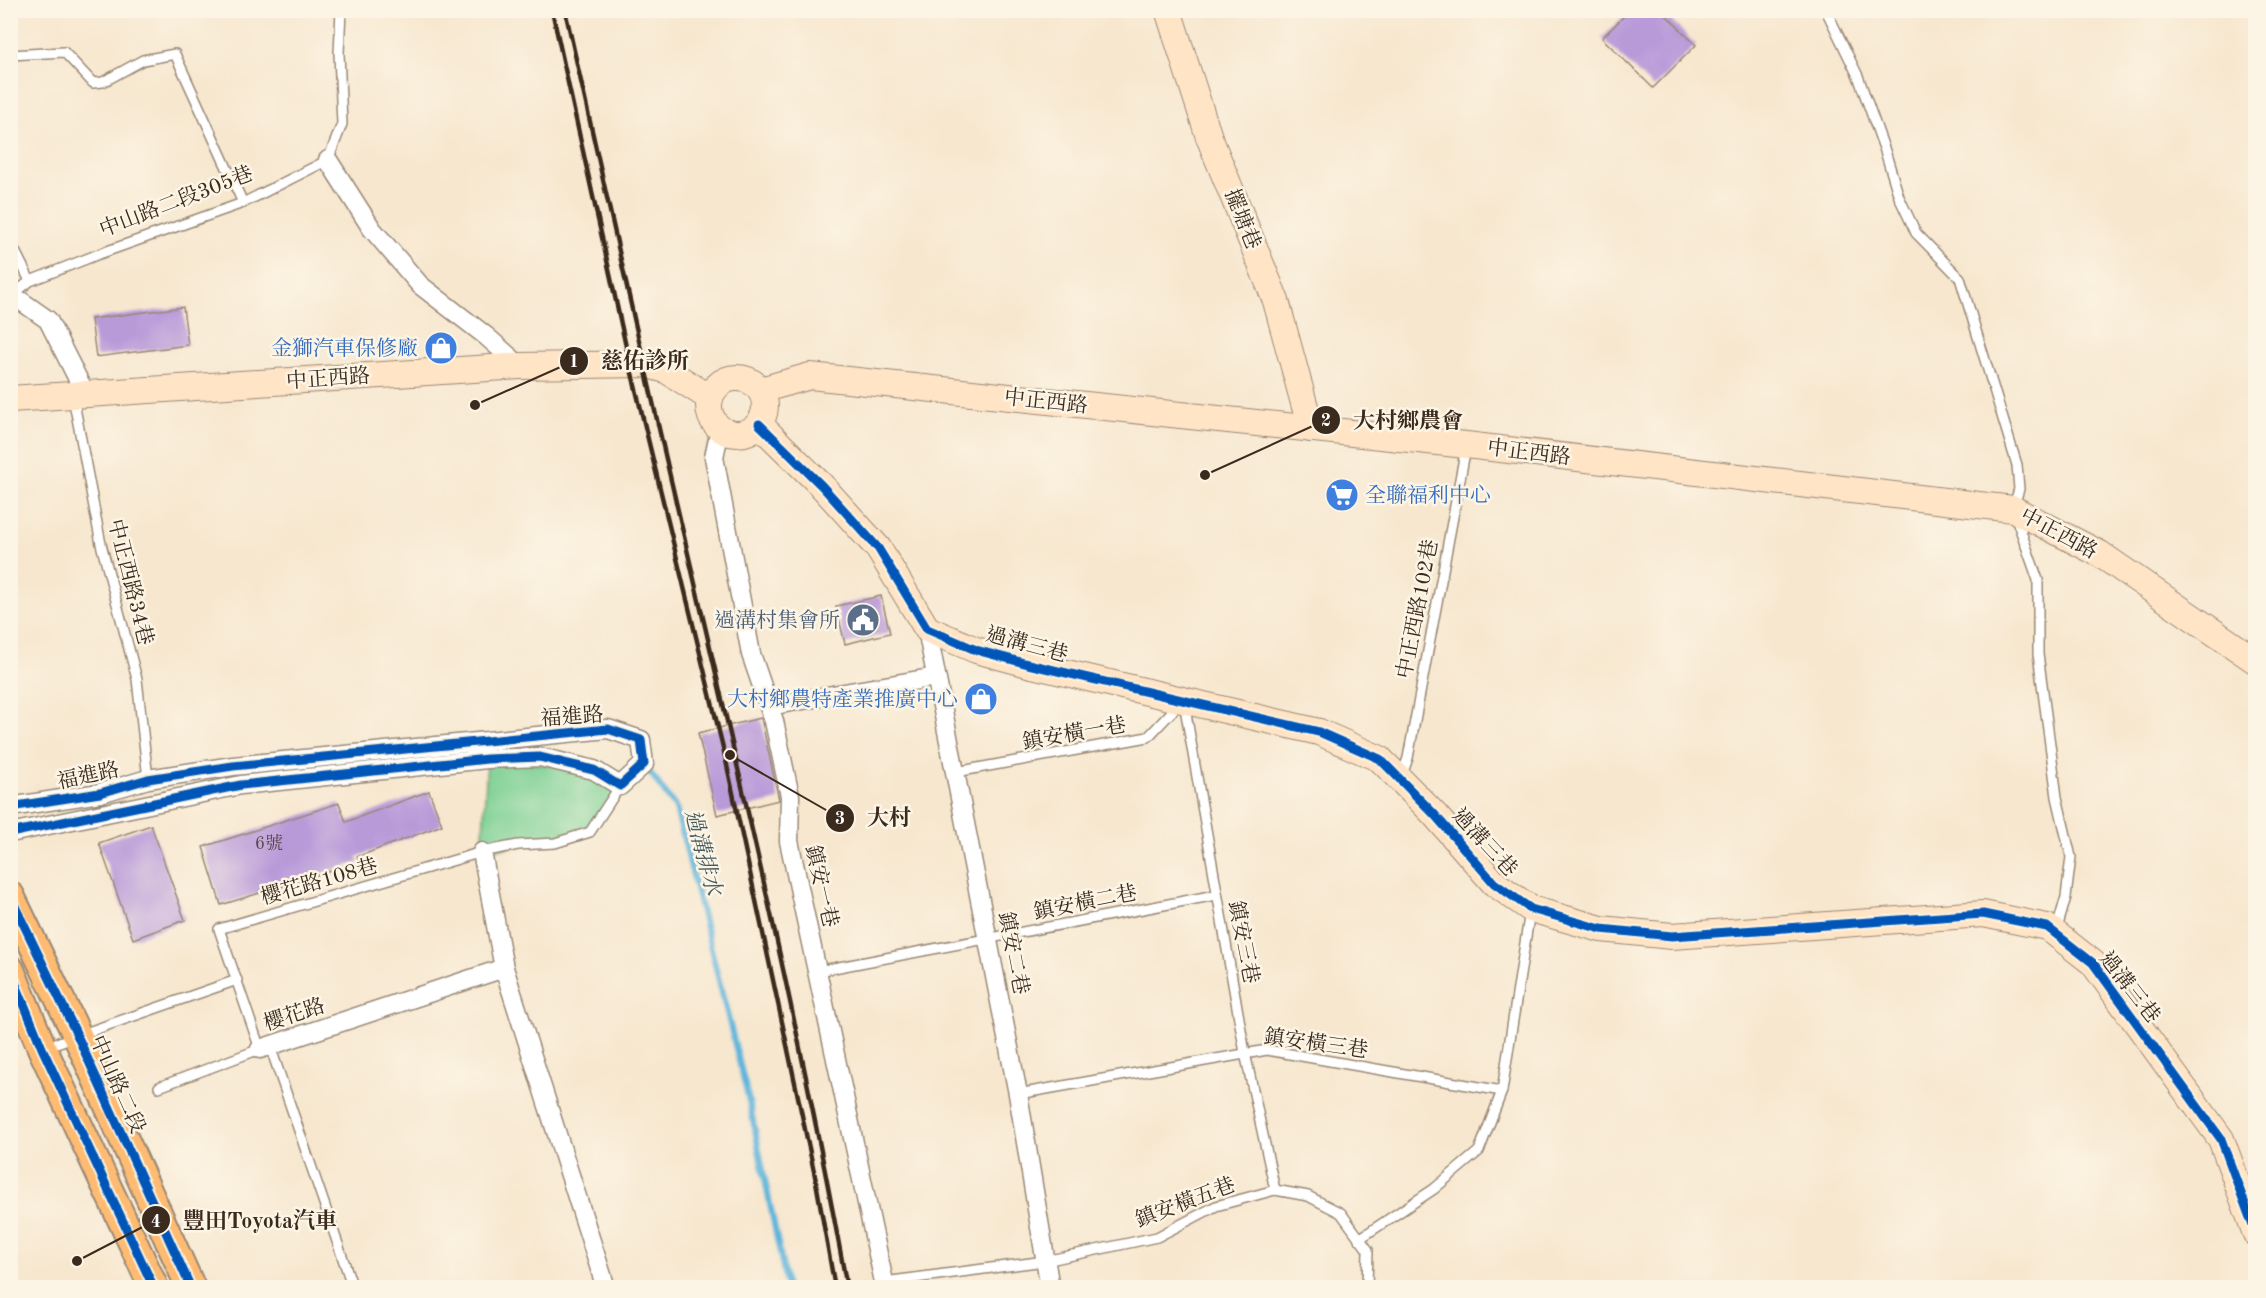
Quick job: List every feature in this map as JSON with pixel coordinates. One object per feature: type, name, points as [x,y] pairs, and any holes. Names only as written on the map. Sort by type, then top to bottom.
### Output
[{"type":"main road","name":"擺塘巷","points":[[1168,10],[1209,137],[1276,301],[1311,429]]},
{"type":"main road","name":"中正西路","points":[[10,399],[520,366],[644,364],[666,370],[710,398]]},
{"type":"main road","name":"中正西路","points":[[761,390],[810,376],[1466,445],[2013,509],[2100,554],[2256,661]]},
{"type":"main road","points":[[736,378],[754,384],[761,390],[766,409],[759,424],[745,434],[736,435],[720,429],[710,415],[710,398],[720,384],[736,378]]},
{"type":"main road","points":[[759,424],[822,486],[878,548],[927,629]]},
{"type":"main road","name":"過溝三巷","points":[[927,629],[976,650],[1318,732],[1380,759],[1401,779],[1494,883],[1531,909],[1601,929],[1672,936],[1983,914],[2047,927],[2093,963],[2221,1139],[2254,1226]]},
{"type":"main road","name":"中山路二段","points":[[10,896],[77,1035],[191,1287]]},
{"type":"main road","points":[[10,970],[42,1048],[154,1287]]},
{"type":"street","points":[[328,160],[372,230],[420,285],[486,336],[520,366]]},
{"type":"street","points":[[10,299],[21,301],[48,320],[79,394]]},
{"type":"street","name":"鎮安一巷","points":[[720,429],[714,457],[751,654],[769,706],[790,796],[789,841],[884,1282]]},
{"type":"street","name":"鎮安二巷","points":[[927,629],[1018,1094],[1050,1287]]},
{"type":"street","points":[[769,706],[936,677]]},
{"type":"street","name":"福進路","points":[[10,807],[100,793],[148,779],[233,766],[608,729],[641,740],[644,764],[620,786],[594,770],[540,757],[487,759],[241,785],[10,833]]},
{"type":"street","points":[[482,852],[504,968],[606,1287]]},
{"type":"street","name":"櫻花路","points":[[265,1048],[504,968]]},
{"type":"lane","points":[[328,160],[342,124],[339,53],[341,10]]},
{"type":"lane","points":[[1826,10],[1858,76],[1899,197],[1916,233],[1960,278],[2018,465],[2019,489],[2013,509],[2038,580],[2038,654],[2057,797],[2071,857],[2066,897],[2056,934]]},
{"type":"lane","points":[[10,54],[64,52],[93,83],[103,82],[143,60],[175,54],[243,203]]},
{"type":"lane","name":"中山路二段305巷","points":[[10,299],[30,281],[243,203],[328,160]]},
{"type":"lane","points":[[10,241],[30,281]]},
{"type":"lane","name":"中正西路34巷","points":[[79,394],[101,544],[137,679],[148,779]]},
{"type":"lane","name":"中正西路102巷","points":[[1401,779],[1408,758],[1466,445]]},
{"type":"lane","name":"鎮安橫一巷","points":[[956,772],[1148,737],[1183,700]]},
{"type":"lane","name":"鎮安三巷","points":[[1183,700],[1245,1053],[1275,1190]]},
{"type":"lane","points":[[482,852],[555,843],[590,832],[620,786]]},
{"type":"lane","name":"櫻花路108巷","points":[[237,980],[219,929],[482,852]]},
{"type":"lane","name":"鎮安橫二巷","points":[[818,972],[1216,895]]},
{"type":"lane","points":[[1359,1239],[1434,1189],[1479,1151],[1502,1091],[1531,909]]},
{"type":"lane","points":[[42,1048],[237,980]]},
{"type":"lane","name":"櫻花路","points":[[237,980],[265,1048]]},
{"type":"lane","points":[[159,1087],[265,1048],[353,1287]]},
{"type":"lane","name":"鎮安橫三巷","points":[[1018,1094],[1267,1050],[1502,1091]]},
{"type":"lane","name":"鎮安橫五巷","points":[[884,1282],[1044,1261],[1157,1237],[1216,1206],[1275,1190],[1308,1196],[1341,1213],[1368,1250],[1367,1287]]},
{"type":"green space","points":[[487,759],[594,770],[620,786],[590,832],[482,852]]},
{"type":"building","points":[[1630,10],[1661,10],[1696,45],[1653,88],[1602,38]]},
{"type":"building","points":[[183,307],[188,345],[96,357],[91,319]]},
{"type":"building","name":"過溝村集會所","points":[[881,596],[890,633],[845,644],[836,606]]},
{"type":"building","points":[[761,718],[779,800],[717,815],[698,733]]},
{"type":"building","points":[[429,791],[442,825],[357,857],[359,862],[221,905],[203,847],[339,803],[346,822]]},
{"type":"building","points":[[151,825],[185,920],[133,939],[99,843]]},
{"type":"waterway","name":"過溝排水","points":[[283,752],[300,750]]},
{"type":"waterway","name":"過溝排水","points":[[646,767],[676,808],[749,1101],[787,1288]]},
{"type":"railway","points":[[552,10],[630,365],[725,756],[815,1176],[835,1288]]},
{"type":"railway","points":[[565,10],[777,940],[847,1288]]},
{"type":"cycle path","points":[[759,424],[822,486],[878,548],[927,629],[976,650],[1028,664],[1319,732],[1380,759],[1434,814],[1494,883],[1531,909],[1601,929],[1672,936],[1983,914],[2047,927],[2093,963],[2221,1139],[2256,1234]]},
{"type":"cycle path","points":[[10,807],[100,793],[148,779],[233,766],[608,729],[641,740],[644,764],[620,786],[594,770],[540,757],[487,759],[241,785],[10,833]]},
{"type":"cycle path","points":[[10,896],[77,1035],[191,1288]]},
{"type":"cycle path","points":[[10,970],[42,1048],[154,1288]]},
{"type":"place","name":"金獅汽車保修廠","points":[[441,348]]},
{"type":"place","name":"慈佑診所","points":[[475,405]]},
{"type":"place","name":"大村鄉農會","points":[[1205,475]]},
{"type":"place","name":"全聯福利中心","points":[[1342,495]]},
{"type":"place","name":"過溝村集會所","points":[[863,620]]},
{"type":"place","name":"大村鄉農特產業推廣中心","points":[[981,699]]},
{"type":"place","name":"大村","points":[[730,755]]},
{"type":"place","name":"豐田Toyota汽車","points":[[77,1261]]}]
